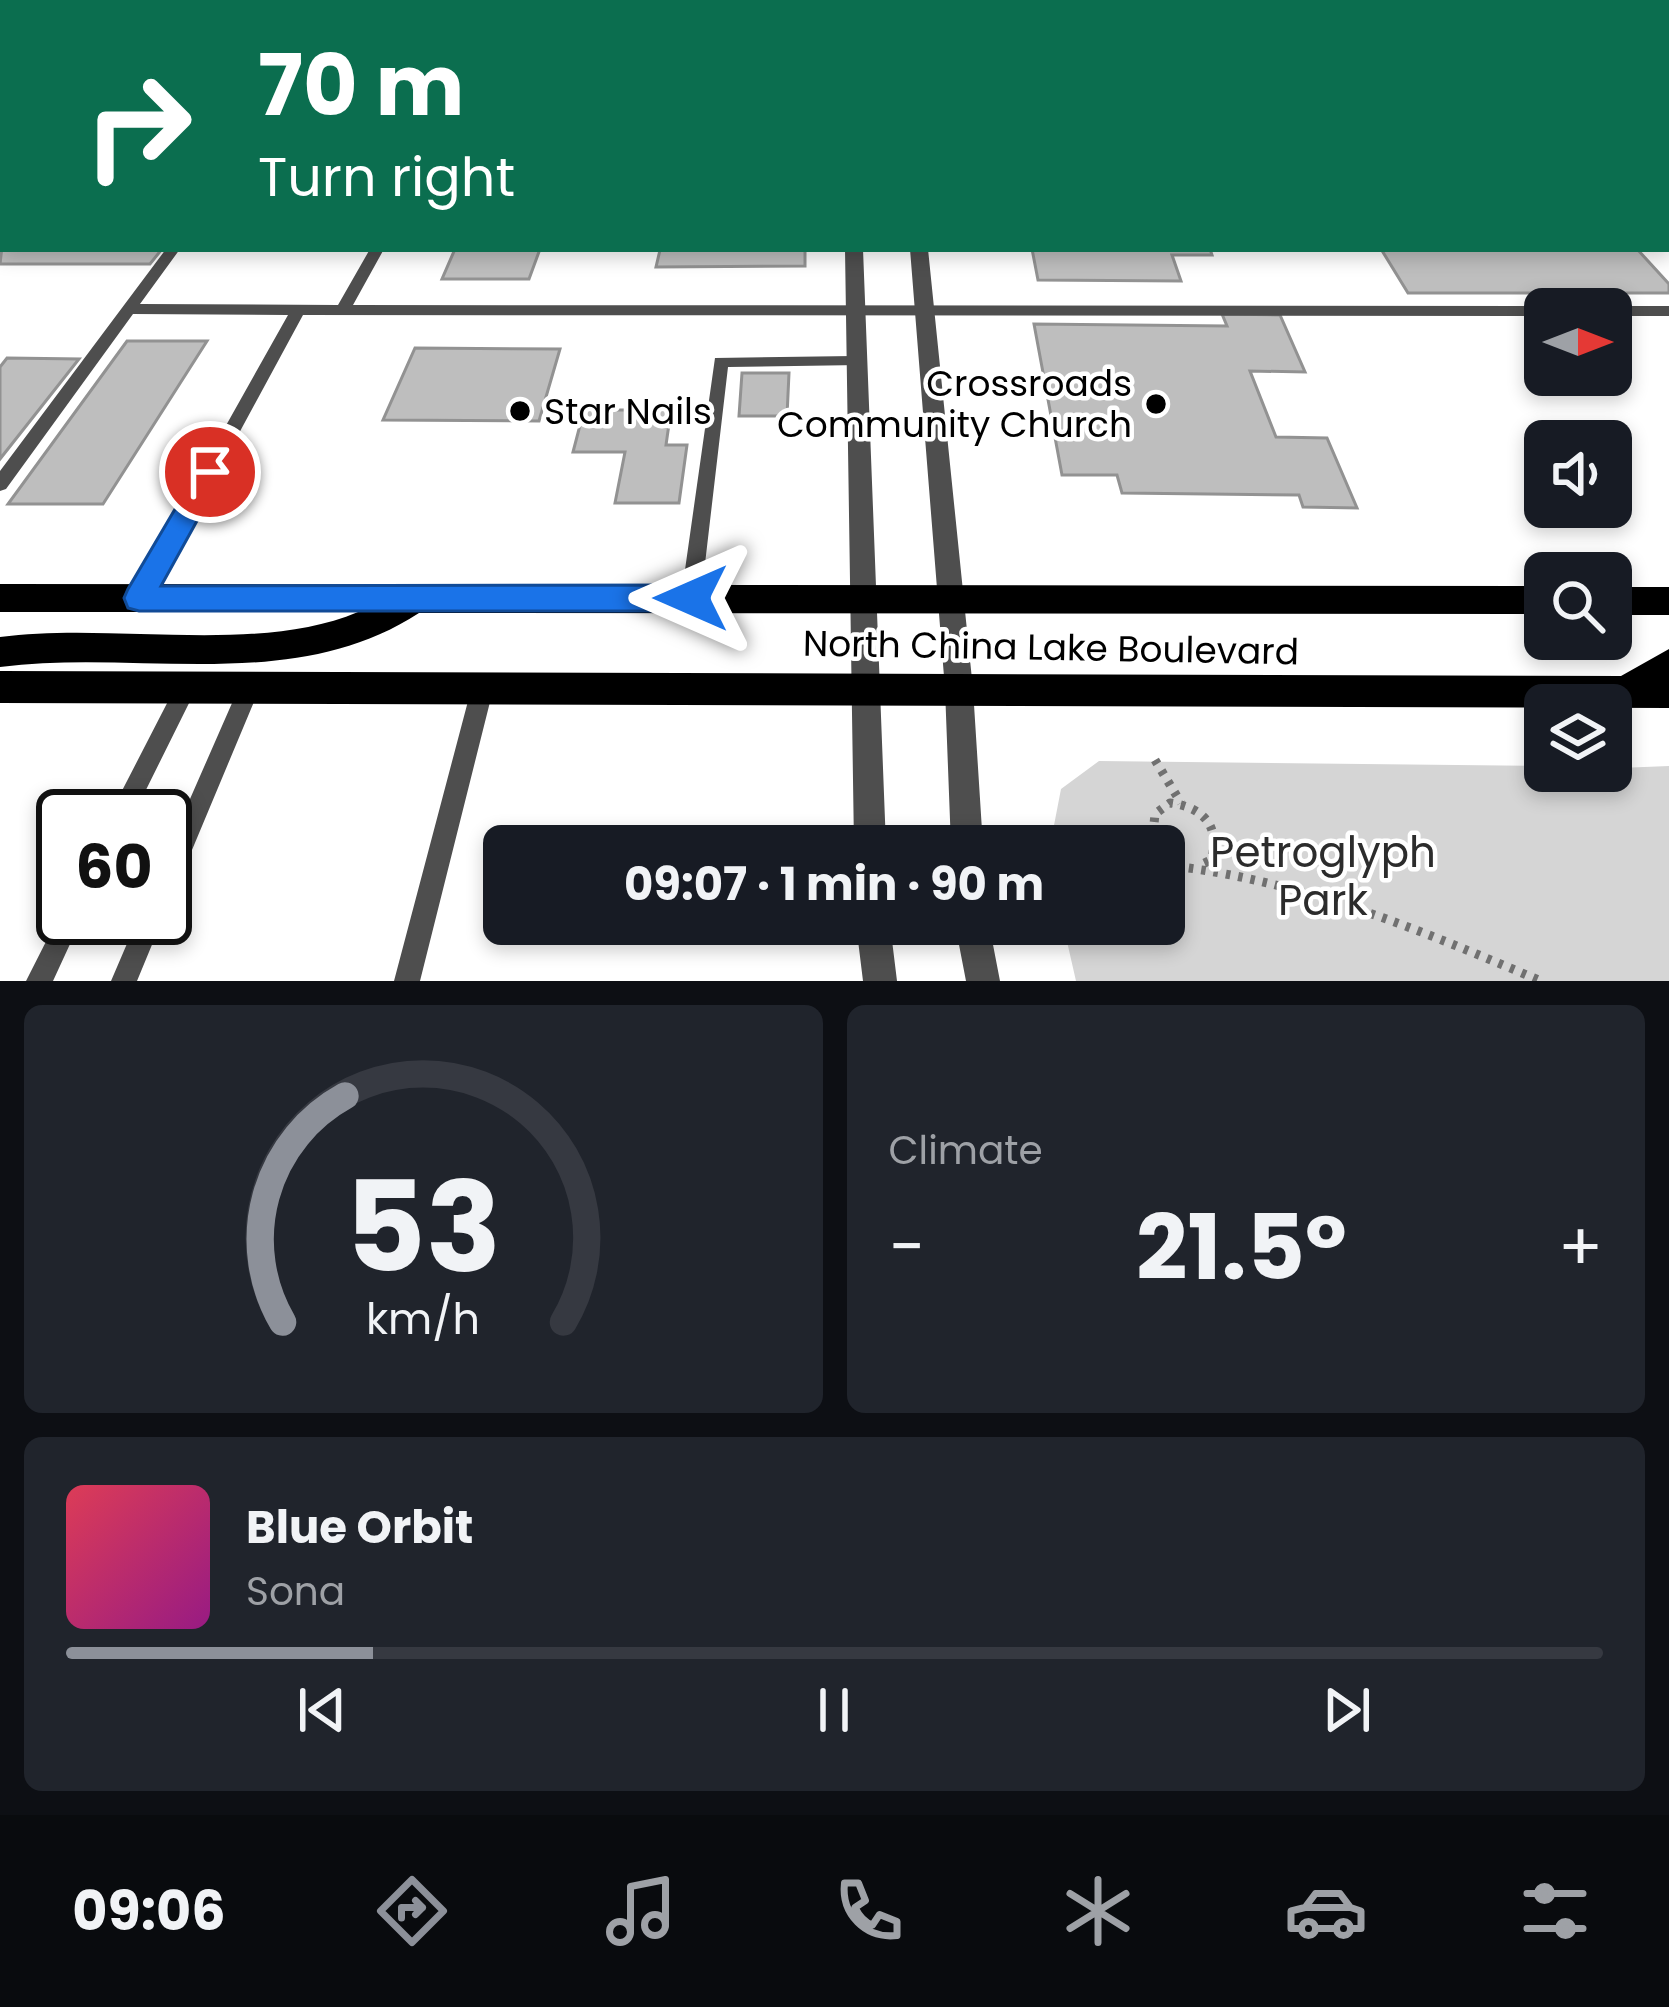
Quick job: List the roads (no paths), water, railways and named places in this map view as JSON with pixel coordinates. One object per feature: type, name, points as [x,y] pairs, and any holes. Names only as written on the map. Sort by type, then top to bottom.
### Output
[{"type":"main road","name":"North China Lake Boulevard","points":[[0,598],[1524,600]]},
{"type":"main road","points":[[0,652],[46,646],[281,648],[315,643],[379,622],[413,598]]},
{"type":"main road","points":[[1632,601],[1669,601]]},
{"type":"main road","points":[[1632,688],[1669,665]]},
{"type":"main road","name":"North China Lake Boulevard","points":[[0,686],[1524,692]]},
{"type":"main road","name":"North China Lake Boulevard","points":[[1632,692],[1669,692]]},
{"type":"street","points":[[854,252],[869,825]]},
{"type":"street","points":[[919,252],[959,689],[966,825]]},
{"type":"street","points":[[876,945],[880,981]]},
{"type":"street","points":[[976,945],[983,981]]},
{"type":"lane","points":[[0,484],[171,252]]},
{"type":"lane","points":[[344,310],[375,252]]},
{"type":"lane","points":[[128,309],[1524,310]]},
{"type":"lane","points":[[139,598],[299,310]]},
{"type":"lane","points":[[1632,311],[1669,311]]},
{"type":"lane","points":[[691,598],[721,362],[854,361]]},
{"type":"lane","points":[[135,789],[187,685]]},
{"type":"lane","points":[[192,821],[250,685]]},
{"type":"lane","points":[[407,981],[483,686]]},
{"type":"lane","points":[[39,981],[57,945]]},
{"type":"lane","points":[[124,981],[139,945]]},
{"type":"place","name":"Crossroads Community Church","points":[[1156,404]]},
{"type":"place","name":"Star Nails","points":[[520,411]]},
{"type":"park label","name":"Petroglyph Park","points":[[1323,876]]}]
